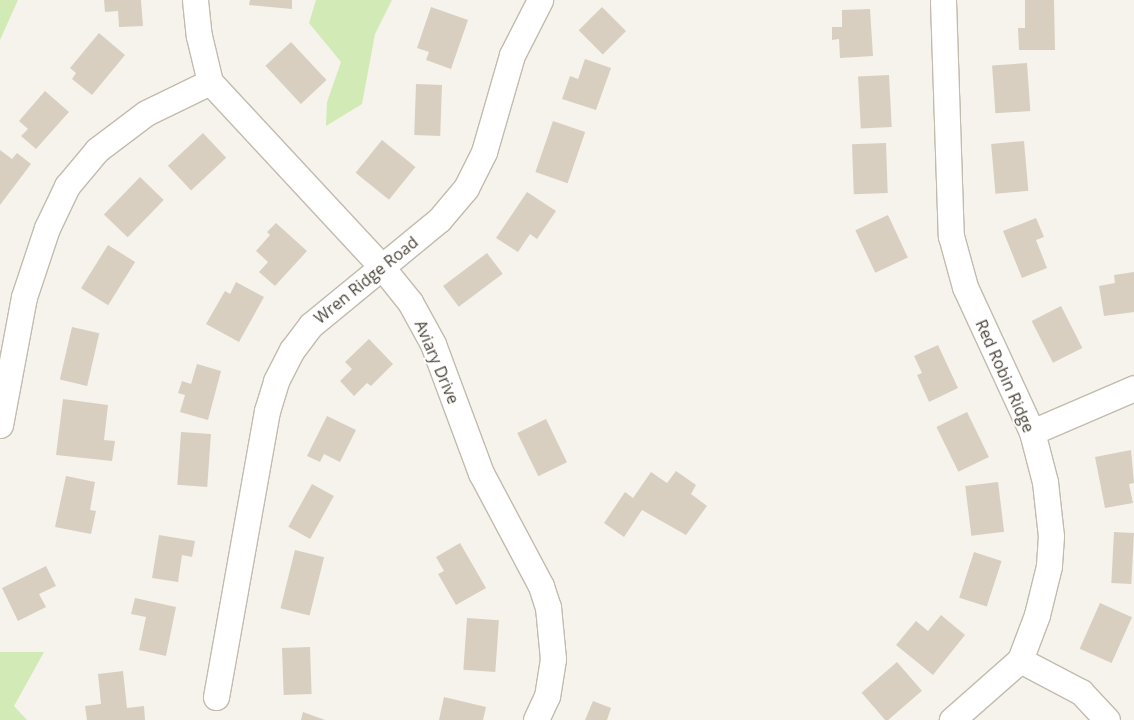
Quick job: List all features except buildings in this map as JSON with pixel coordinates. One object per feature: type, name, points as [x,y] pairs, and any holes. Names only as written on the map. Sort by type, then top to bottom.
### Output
[{"type":"street","name":"Aviary Drive","points":[[195,0],[199,36],[210,82],[381,266],[410,302],[433,344],[481,472],[541,586],[553,632],[553,659],[547,696],[536,720]]},
{"type":"street","name":"Wren Ridge Road","points":[[216,697],[268,411],[276,381],[292,350],[311,325],[439,220],[466,188],[484,152],[512,55],[540,0]]},
{"type":"street","name":"Red Robin Ridge","points":[[943,1],[950,236],[965,287],[1032,432],[1045,482],[1051,536],[1048,566],[1037,615],[1020,660],[952,720]]},
{"type":"street","points":[[0,425],[24,297],[47,228],[66,186],[97,150],[146,113],[210,82]]},
{"type":"street","points":[[1032,432],[1134,388]]},
{"type":"street","points":[[1020,660],[1081,692],[1108,720]]},
{"type":"green space","points":[[0,0],[18,0],[0,40]]},
{"type":"green space","points":[[316,0],[392,0],[375,34],[362,104],[326,126],[327,102],[341,62],[309,23]]},
{"type":"green space","points":[[0,652],[44,652],[14,706],[27,720],[0,720]]}]
